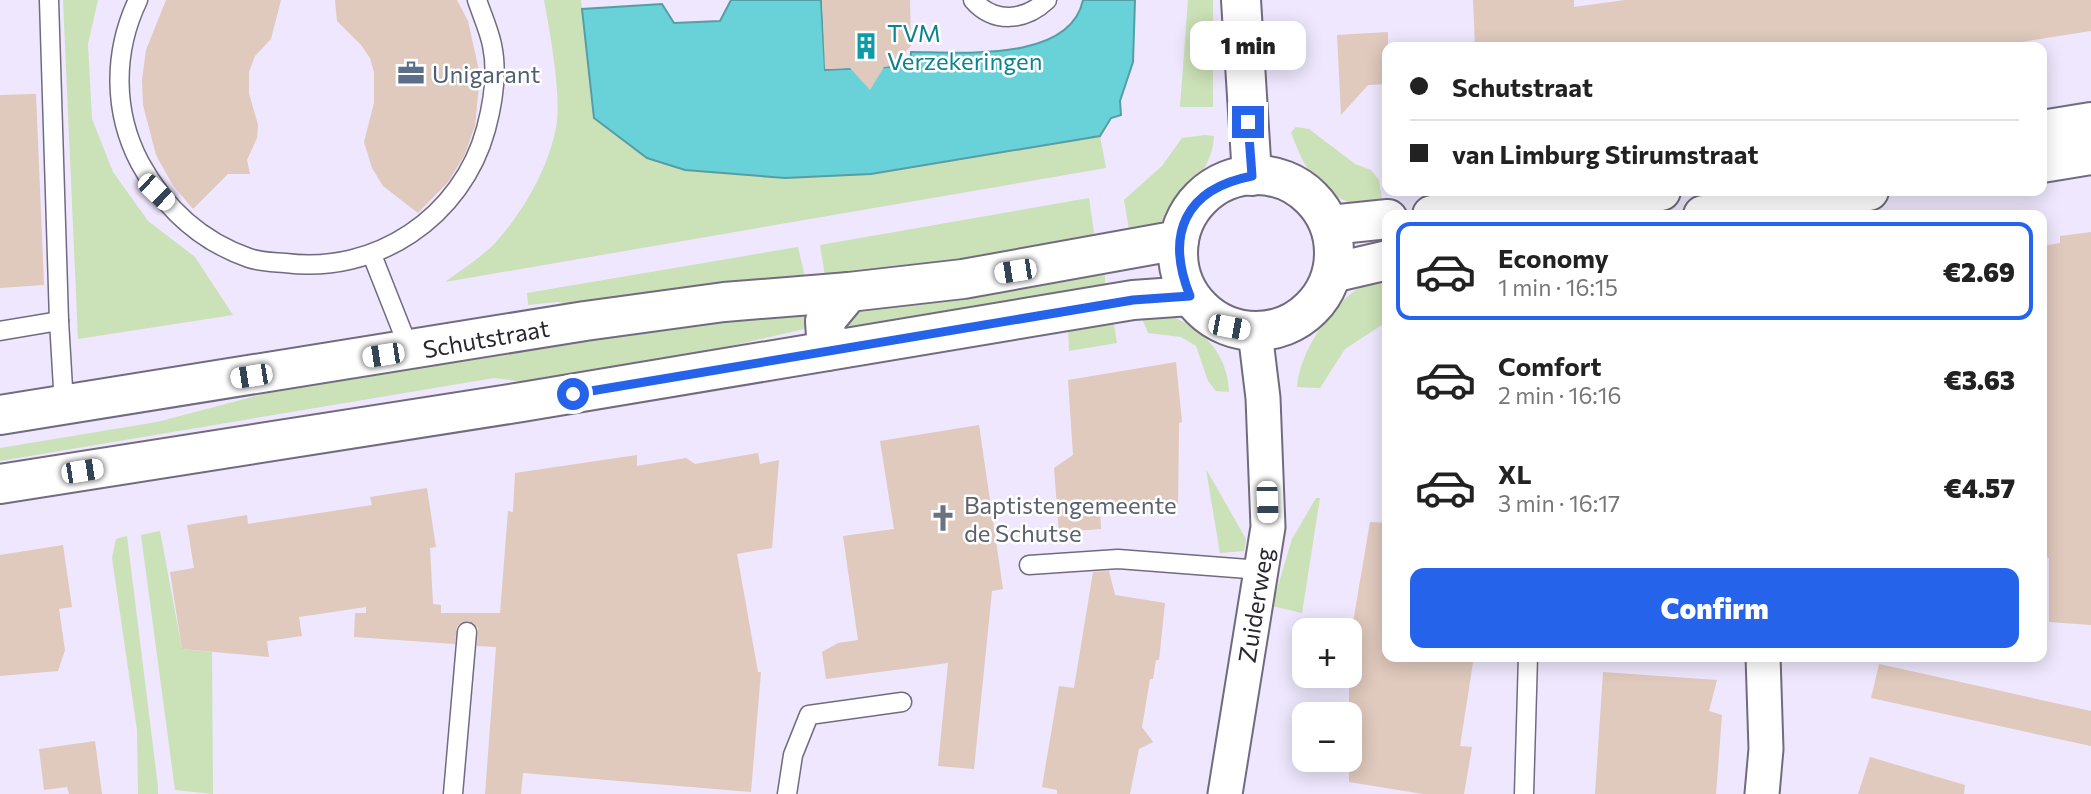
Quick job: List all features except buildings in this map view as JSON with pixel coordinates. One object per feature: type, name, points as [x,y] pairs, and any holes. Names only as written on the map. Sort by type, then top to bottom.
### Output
[{"type":"main road","points":[[1241,0],[1252,176]]},
{"type":"main road","points":[[2047,129],[2091,122]]},
{"type":"main road","points":[[2047,162],[2091,155]]},
{"type":"main road","points":[[1252,176],[1276,178],[1299,188],[1317,204],[1330,225],[1334,249],[1332,273],[1316,304],[1289,325],[1255,332],[1229,327],[1207,315],[1190,296],[1179,269],[1179,240],[1188,215],[1204,195],[1226,181],[1252,176]]},
{"type":"main road","points":[[1498,210],[1577,204],[1629,196]]},
{"type":"main road","points":[[1738,210],[1834,196]]},
{"type":"main road","points":[[1330,225],[1382,220]]},
{"type":"main road","name":"Schutstraat","points":[[0,415],[723,302],[849,292],[989,275],[1179,240]]},
{"type":"main road","points":[[1332,273],[1382,261]]},
{"type":"main road","points":[[827,351],[825,321],[849,292]]},
{"type":"main road","points":[[0,484],[1133,300],[1190,296]]},
{"type":"street","name":"Zuiderweg","points":[[1225,794],[1268,527],[1263,398],[1255,332]]},
{"type":"street","points":[[1762,794],[1766,749],[1763,662]]},
{"type":"lane","points":[[49,0],[64,405]]},
{"type":"lane","points":[[138,0],[125,26],[118,84],[128,141],[156,192],[198,233],[250,258],[311,266],[372,255],[414,233],[450,201],[479,155],[494,101],[493,46],[477,0]]},
{"type":"lane","points":[[973,0],[991,15],[1007,18],[1023,16],[1047,0]]},
{"type":"lane","points":[[372,255],[410,351]]},
{"type":"lane","points":[[0,331],[59,321]]},
{"type":"lane","points":[[1029,565],[1118,559],[1261,570]]},
{"type":"lane","points":[[453,794],[467,632]]},
{"type":"lane","points":[[1524,794],[1528,662]]},
{"type":"lane","points":[[787,794],[793,755],[809,715],[902,702]]},
{"type":"shaded area","points":[[63,0],[98,0],[88,44],[92,119],[113,172],[148,221],[195,257],[233,315],[78,339]]},
{"type":"shaded area","points":[[544,0],[581,0],[595,118],[785,178],[871,174],[1100,136],[1106,168],[445,282],[484,253],[506,230],[525,204],[547,159],[556,128],[557,99]]},
{"type":"shaded area","points":[[731,0],[821,0],[825,70],[910,66],[911,52],[1010,50],[1036,44],[1057,35],[1074,20],[1083,0],[1135,0],[1133,62],[1120,101],[1121,115],[1111,118],[1100,136],[871,174],[785,178],[685,170],[647,158],[594,118],[582,9],[662,4],[674,23],[720,21]]},
{"type":"shaded area","points":[[1188,0],[1213,0],[1213,107],[1180,107]]},
{"type":"shaded area","points":[[1296,127],[1309,129],[1355,164],[1371,170],[1379,180],[1384,209],[1349,202],[1324,187],[1305,164],[1298,149],[1291,132]]},
{"type":"shaded area","points":[[1214,136],[1212,148],[1202,173],[1185,198],[1156,225],[1130,235],[1124,200],[1162,166],[1182,138]]},
{"type":"shaded area","points":[[1089,198],[1096,247],[826,282],[820,245]]},
{"type":"shaded area","points":[[798,247],[806,282],[599,308],[557,302],[528,305],[527,293]]},
{"type":"shaded area","points":[[1105,271],[1105,290],[837,331],[854,303]]},
{"type":"shaded area","points":[[1382,278],[1382,325],[1345,349],[1320,388],[1297,387],[1304,360],[1317,333],[1346,298],[1368,283]]},
{"type":"shaded area","points":[[805,311],[809,328],[556,386],[494,378],[0,461],[0,448],[157,422],[339,374],[502,347]]},
{"type":"shaded area","points":[[1157,312],[1185,322],[1207,340],[1223,363],[1229,392],[1216,391],[1208,381],[1196,346],[1181,337],[1148,333],[1142,318]]},
{"type":"shaded area","points":[[1112,313],[1117,343],[1069,351],[1068,326]]},
{"type":"shaded area","points":[[1206,469],[1246,539],[1244,551],[1220,553]]},
{"type":"shaded area","points":[[1316,498],[1320,498],[1302,613],[1272,606],[1292,539]]},
{"type":"shaded area","points":[[160,531],[182,649],[212,652],[213,794],[175,790],[141,535]]},
{"type":"shaded area","points":[[127,536],[158,794],[138,794],[137,730],[112,558],[116,539]]},
{"type":"place","name":"TVM Verzekeringen","points":[[866,46]]},
{"type":"place","name":"Unigarant","points":[[411,73]]},
{"type":"place","name":"Baptistengemeente de Schutse","points":[[943,518]]},
{"type":"route","points":[[573,394],[1133,300],[1190,296],[1179,269],[1179,240],[1188,215],[1204,195],[1226,181],[1252,176],[1248,122]]}]
